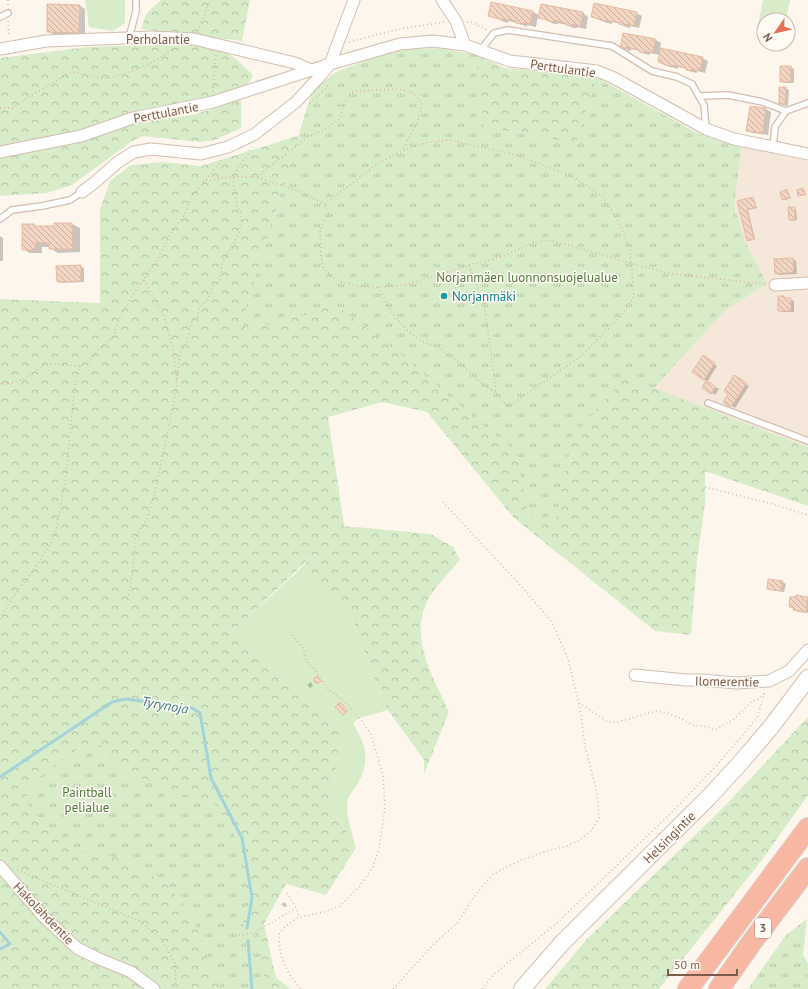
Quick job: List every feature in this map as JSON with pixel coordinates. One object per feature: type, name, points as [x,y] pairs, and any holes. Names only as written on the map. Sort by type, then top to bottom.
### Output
[{"type":"highway","name":"3","points":[[688,989],[804,835]]},
{"type":"highway","name":"3","points":[[719,989],[752,942],[808,868]]},
{"type":"main road","name":"Helsingintie","points":[[522,989],[562,943],[693,813],[742,761],[771,727],[808,678]]},
{"type":"street","points":[[82,192],[94,184],[118,162],[134,152],[151,149],[201,154],[223,148],[255,134],[296,102],[330,64],[354,0]]},
{"type":"street","points":[[442,0],[456,21],[465,45]]},
{"type":"street","name":"Perholantie","points":[[5,48],[46,41],[152,37],[191,39],[295,63],[311,70]]},
{"type":"street","name":"Perttulantie","points":[[0,152],[82,136],[133,118],[212,102],[330,64],[400,44],[433,41],[465,45],[510,61],[597,71],[612,77],[706,129],[734,139],[808,154]]},
{"type":"street","points":[[775,285],[808,283]]},
{"type":"street","name":"Ilomerentie","points":[[635,675],[736,683],[769,681],[789,671],[808,650]]},
{"type":"street","name":"Hakolahdentie","points":[[0,866],[43,916],[77,948],[132,972],[154,989]]},
{"type":"lane","points":[[130,38],[136,11],[136,0]]},
{"type":"lane","points":[[0,16],[8,13]]},
{"type":"lane","points":[[480,51],[494,33],[508,30],[612,46],[652,71],[677,77],[692,84],[704,105],[706,129]]},
{"type":"lane","points":[[699,96],[728,95],[763,102],[786,111]]},
{"type":"lane","points":[[773,148],[775,127],[786,111],[808,102]]},
{"type":"lane","points":[[0,219],[12,210],[70,200],[82,192]]},
{"type":"lane","points":[[708,402],[808,441]]},
{"type":"path","points":[[5,48],[8,0]]},
{"type":"path","points":[[0,108],[13,108],[27,98],[72,72],[109,78],[132,72],[156,61],[191,39],[210,0]]},
{"type":"path","points":[[336,46],[399,29],[456,21],[471,22],[494,33]]},
{"type":"path","points":[[212,102],[216,44]]},
{"type":"path","points":[[257,178],[306,138],[325,129],[340,119],[345,102],[350,93],[356,91],[398,89],[412,92],[422,102],[418,121],[402,151]]},
{"type":"path","points":[[325,204],[377,164],[402,151],[425,144],[450,140],[516,155],[572,176],[602,196],[616,217],[630,248],[634,297],[620,317],[580,357],[509,406],[503,402],[496,393],[480,382],[463,365],[437,347],[421,341],[408,331],[392,313],[378,287]]},
{"type":"path","points":[[128,599],[133,570],[135,537],[147,518],[155,492],[177,386],[180,354],[187,342],[192,323],[198,316],[199,310],[209,297],[213,287],[220,279],[222,264],[238,235],[241,212],[237,206],[233,183],[234,177],[254,142]]},
{"type":"path","points":[[0,384],[22,380],[44,365],[56,364],[81,366],[91,360],[97,350],[114,336],[118,321],[132,296],[156,262],[170,235],[184,215],[193,195],[206,181],[225,155],[223,148]]},
{"type":"path","points":[[206,181],[234,177],[257,178],[298,191],[325,204],[328,213],[320,230],[324,268],[335,279],[356,286],[378,287],[405,284],[501,257],[533,243],[548,240],[673,274],[775,285]]},
{"type":"path","points":[[469,265],[485,308],[496,393]]},
{"type":"path","points":[[144,280],[163,314],[174,352],[177,386]]},
{"type":"path","points":[[0,619],[8,604],[32,572],[55,537],[66,476],[75,383],[81,366]]},
{"type":"path","points":[[705,487],[769,503],[808,515]]},
{"type":"path","points":[[393,989],[435,943],[457,923],[476,894],[493,874],[519,861],[567,846],[580,840],[592,830],[599,818],[597,793],[586,746],[579,703],[568,659],[552,622],[522,587],[442,501]]},
{"type":"path","points":[[292,635],[303,648],[306,660],[327,688],[348,705],[371,735],[383,775],[385,807],[379,849],[373,867],[359,887],[340,906],[324,912],[299,917],[286,926],[279,934],[279,949],[282,959],[289,974],[301,989]]},
{"type":"path","points":[[482,989],[494,974],[562,918],[670,814],[718,764],[757,718],[769,681]]},
{"type":"path","points":[[579,703],[608,722],[618,722],[656,711],[680,718],[692,725],[704,726],[715,730],[733,720],[752,701],[758,699],[764,693]]},
{"type":"path","points":[[14,869],[140,921],[162,940],[175,963],[176,989]]},
{"type":"path","points":[[287,892],[299,917]]},
{"type":"path","points":[[234,936],[254,933],[296,908]]},
{"type":"shaded area","points":[[741,147],[808,159],[808,447],[654,388],[725,310],[767,284],[747,246],[734,207]]},
{"type":"green space","points":[[85,0],[125,0],[125,23],[113,31],[89,27]]},
{"type":"green space","points":[[161,0],[250,0],[242,41],[141,29],[146,14]]},
{"type":"green space","points":[[763,0],[790,0],[788,12],[761,12]]},
{"type":"green space","points":[[183,44],[223,50],[235,58],[253,75],[247,86],[206,98],[123,115],[80,130],[0,145],[0,58],[88,47]]},
{"type":"green space","points":[[438,48],[476,55],[505,68],[596,77],[697,133],[741,147],[734,207],[747,246],[767,284],[725,310],[654,388],[808,447],[808,506],[705,471],[705,504],[697,560],[691,635],[655,631],[514,518],[427,412],[382,402],[328,417],[344,526],[431,534],[453,547],[460,560],[441,581],[428,599],[422,618],[422,645],[426,659],[449,712],[424,774],[424,760],[388,710],[377,686],[348,608],[299,570],[315,553],[232,632],[344,733],[329,802],[356,848],[326,895],[286,884],[264,924],[276,978],[291,989],[0,989],[0,299],[100,303],[100,209],[110,181],[131,165],[162,162],[201,166],[313,131]]},
{"type":"green space","name":"Norjanmäen luonnonsuojelualue","points":[[438,48],[476,55],[484,127],[576,143],[596,77],[697,133],[741,147],[734,207],[747,246],[767,284],[725,310],[654,388],[625,378],[572,437],[555,524],[528,517],[517,452],[479,422],[398,352],[336,305],[305,315],[246,330],[242,322],[312,91],[336,72],[395,49]]},
{"type":"green space","points":[[241,100],[241,128],[215,140],[200,142],[142,136],[131,142],[72,185],[46,193],[0,196],[0,157],[132,124],[192,115]]},
{"type":"green space","points":[[299,570],[348,608],[377,686],[388,710],[359,718],[353,723],[361,738],[366,758],[363,773],[349,797],[347,804],[348,817],[356,848],[329,802],[344,733],[232,632]]},
{"type":"green space","points":[[808,717],[808,795],[762,860],[659,989],[545,989],[587,939],[721,810]]},
{"type":"green space","name":"Paintball pelialue","points":[[93,743],[102,746],[126,774],[154,782],[173,792],[217,805],[238,841],[248,893],[243,927],[258,927],[266,989],[222,989],[211,970],[196,925],[182,902],[166,884],[137,867],[104,853],[73,850],[34,814],[26,801],[27,792],[37,779],[76,750]]},
{"type":"green space","points":[[807,919],[803,955],[808,963],[808,989],[748,989],[786,935]]},
{"type":"building","points":[[491,2],[533,11],[530,24],[521,24],[516,23],[516,21],[503,20],[488,16]]},
{"type":"building","points":[[594,3],[637,12],[634,26],[625,24],[625,26],[619,24],[620,23],[591,17]]},
{"type":"building","points":[[47,4],[80,5],[79,33],[47,32]]},
{"type":"building","points":[[541,4],[583,12],[581,26],[572,24],[572,26],[566,25],[566,23],[553,20],[553,22],[538,18]]},
{"type":"building","points":[[623,33],[656,39],[653,53],[645,51],[644,53],[639,52],[639,50],[626,47],[625,49],[620,48]]},
{"type":"building","points":[[660,48],[703,57],[700,71],[691,69],[691,71],[686,70],[686,68],[673,65],[672,67],[658,62]]},
{"type":"building","points":[[780,66],[791,66],[791,82],[780,82]]},
{"type":"building","points":[[779,87],[786,87],[785,104],[779,104]]},
{"type":"building","points":[[750,106],[766,108],[763,133],[746,131]]},
{"type":"building","points":[[803,188],[805,194],[798,196],[797,190]]},
{"type":"building","points":[[787,189],[790,197],[782,200],[780,192]]},
{"type":"building","points":[[753,197],[756,207],[747,210],[754,239],[747,241],[737,201]]},
{"type":"building","points":[[788,207],[795,207],[795,220],[789,220]]},
{"type":"building","points":[[54,223],[72,223],[73,249],[49,249],[49,243],[35,243],[35,250],[22,250],[22,224],[34,224],[34,226],[54,226]]},
{"type":"building","points":[[793,258],[794,272],[775,274],[774,259]]},
{"type":"building","points":[[81,265],[81,281],[57,282],[56,266]]},
{"type":"building","points":[[778,296],[791,298],[791,311],[778,311]]},
{"type":"building","points":[[703,355],[715,363],[704,380],[692,372]]},
{"type":"building","points":[[734,375],[747,383],[731,407],[723,402],[728,394],[724,391]]},
{"type":"building","points":[[706,380],[716,387],[711,394],[702,388]]},
{"type":"building","points":[[768,579],[783,581],[781,591],[767,589]]},
{"type":"building","points":[[796,595],[808,597],[806,612],[793,610],[794,608],[789,607],[790,597],[795,597]]},
{"type":"building","points":[[317,676],[321,681],[317,684],[313,679]]},
{"type":"building","points":[[340,702],[348,711],[343,715],[335,707]]},
{"type":"waterway","name":"Tyrynoja","points":[[0,777],[112,702],[126,699],[192,708],[200,713],[211,778],[242,838],[252,898],[247,928]]},
{"type":"waterway","points":[[0,932],[10,944],[0,949]]},
{"type":"waterway","name":"Tyrynoja","points":[[248,941],[252,989]]},
{"type":"place","name":"Norjanmäki","points":[[444,296]]}]
